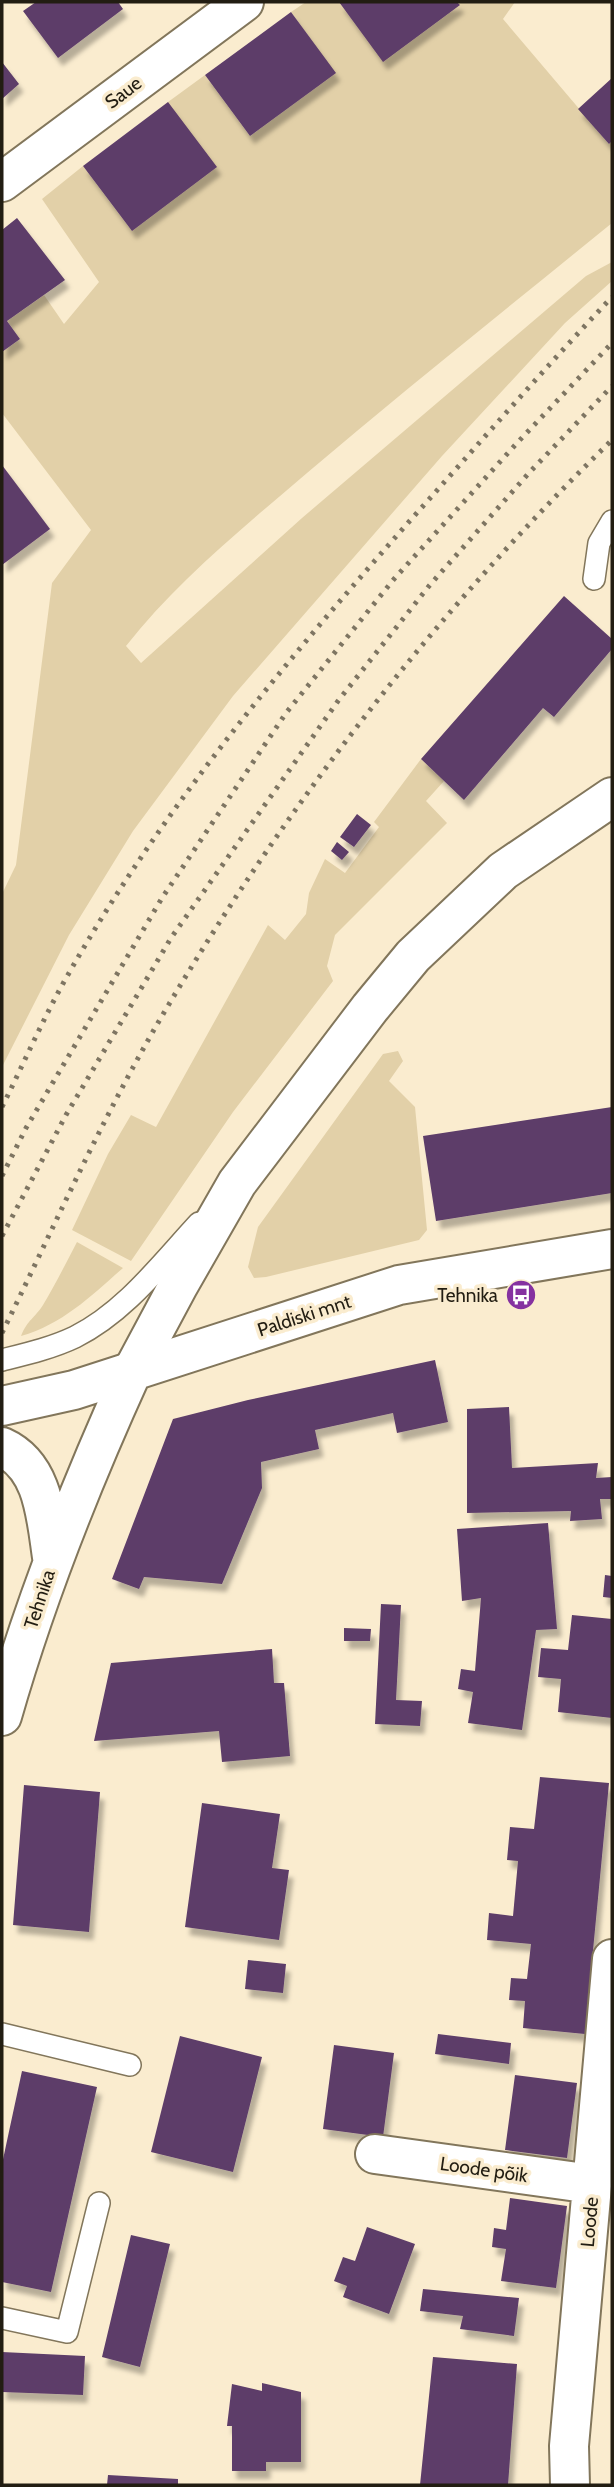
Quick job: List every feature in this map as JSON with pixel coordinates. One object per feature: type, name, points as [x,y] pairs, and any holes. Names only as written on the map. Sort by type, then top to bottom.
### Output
[{"type":"street","name":"Saue","points":[[2,182],[244,2]]},
{"type":"street","name":"Tehnika","points":[[2,1716],[52,1557],[95,1452],[132,1371],[237,1183],[370,1008],[413,957],[503,871],[612,797]]},
{"type":"street","name":"Paldiski mnt","points":[[2,1406],[74,1390],[399,1285],[612,1249]]},
{"type":"street","points":[[2,1447],[12,1451],[28,1467],[43,1498],[52,1557]]},
{"type":"street","name":"Loode","points":[[570,2485],[569,2446],[612,1959]]},
{"type":"street","name":"Loode põik","points":[[375,2154],[592,2184]]},
{"type":"lane","points":[[594,579],[598,543],[612,520]]},
{"type":"lane","points":[[2,1360],[74,1338],[118,1309],[237,1183]]},
{"type":"lane","points":[[2,2034],[130,2065]]},
{"type":"lane","points":[[2,2318],[67,2332],[99,2203]]},
{"type":"shaded area","points":[[306,2],[339,2],[383,61],[459,4],[457,2],[515,2],[503,19],[609,144],[612,141],[612,223],[382,410],[212,555],[167,599],[126,646],[141,663],[302,518],[586,276],[612,262],[612,281],[565,323],[442,456],[233,696],[133,831],[69,935],[2,1067],[2,894],[16,865],[52,583],[91,530],[2,413],[2,352],[20,339],[7,321],[44,295],[64,324],[99,282],[42,199],[83,166],[132,231],[168,102],[205,75],[250,136],[335,73],[291,12]]},
{"type":"shaded area","points":[[421,759],[444,781],[426,801],[447,823],[335,935],[327,966],[333,981],[233,1112],[131,1261],[72,1230],[108,1154],[131,1115],[156,1127],[268,925],[285,940],[306,914],[309,893],[325,859],[345,873],[379,827],[374,822]]},
{"type":"shaded area","points":[[398,1051],[403,1061],[389,1081],[415,1107],[427,1230],[419,1240],[254,1278],[248,1267],[258,1227],[383,1054]]},
{"type":"shaded area","points":[[77,1242],[123,1268],[63,1317],[21,1336],[43,1305]]},
{"type":"building","points":[[36,2],[118,2],[123,9],[58,58],[23,11]]},
{"type":"building","points":[[339,2],[457,2],[460,5],[383,62]]},
{"type":"building","points":[[291,12],[336,73],[250,136],[205,75]]},
{"type":"building","points":[[2,62],[19,84],[2,99]]},
{"type":"building","points":[[612,78],[612,141],[609,144],[578,109]]},
{"type":"building","points":[[168,102],[217,167],[132,231],[83,166]]},
{"type":"building","points":[[17,218],[65,280],[7,321],[20,339],[2,352],[2,230]]},
{"type":"building","points":[[2,465],[50,529],[2,565]]},
{"type":"building","points":[[564,596],[612,639],[612,649],[554,717],[543,708],[464,800],[421,759]]},
{"type":"building","points":[[357,814],[371,825],[354,847],[340,837]]},
{"type":"building","points":[[337,842],[349,852],[342,860],[331,851]]},
{"type":"building","points":[[612,1107],[612,1193],[436,1221],[423,1136]]},
{"type":"building","points":[[435,1360],[448,1422],[397,1433],[393,1413],[315,1430],[319,1449],[261,1462],[262,1488],[222,1584],[144,1577],[139,1589],[112,1579],[173,1419]]},
{"type":"building","points":[[509,1407],[512,1468],[598,1463],[596,1478],[612,1477],[612,1499],[600,1499],[602,1519],[570,1521],[571,1511],[467,1513],[467,1409]]},
{"type":"building","points":[[548,1523],[557,1629],[536,1630],[522,1730],[468,1723],[473,1692],[458,1689],[461,1669],[475,1671],[481,1598],[462,1601],[457,1529]]},
{"type":"building","points":[[605,1575],[612,1576],[612,1598],[603,1597]]},
{"type":"building","points":[[381,1604],[401,1605],[396,1700],[422,1701],[420,1726],[375,1724]]},
{"type":"building","points":[[572,1615],[612,1619],[612,1718],[558,1712],[561,1679],[538,1677],[541,1648],[568,1650]]},
{"type":"building","points":[[344,1628],[371,1629],[370,1641],[344,1641]]},
{"type":"building","points":[[272,1649],[274,1683],[284,1683],[290,1756],[222,1762],[219,1731],[94,1741],[111,1663]]},
{"type":"building","points":[[540,1777],[609,1783],[585,2034],[523,2028],[525,2001],[509,2000],[511,1978],[527,1979],[531,1944],[487,1940],[489,1913],[513,1916],[518,1861],[507,1860],[510,1827],[534,1829]]},
{"type":"building","points":[[24,1785],[100,1792],[89,1932],[13,1925]]},
{"type":"building","points":[[202,1803],[280,1814],[272,1868],[289,1870],[279,1940],[185,1927]]},
{"type":"building","points":[[248,1960],[286,1964],[283,1993],[245,1989]]},
{"type":"building","points":[[438,2034],[511,2043],[509,2064],[435,2054]]},
{"type":"building","points":[[180,2036],[262,2057],[233,2172],[151,2152]]},
{"type":"building","points":[[334,2045],[394,2053],[383,2137],[323,2129]]},
{"type":"building","points":[[22,2071],[97,2087],[51,2292],[2,2282],[2,2164]]},
{"type":"building","points":[[515,2075],[577,2083],[567,2158],[505,2150]]},
{"type":"building","points":[[510,2198],[567,2206],[556,2288],[501,2281],[506,2249],[492,2247],[494,2228],[506,2230]]},
{"type":"building","points":[[367,2227],[415,2244],[389,2314],[343,2297],[347,2286],[334,2281],[343,2257],[355,2261]]},
{"type":"building","points":[[131,2235],[170,2244],[140,2367],[102,2357]]},
{"type":"building","points":[[423,2289],[519,2298],[514,2336],[460,2329],[463,2316],[420,2311]]},
{"type":"building","points":[[2,2352],[85,2356],[83,2395],[2,2392]]},
{"type":"building","points":[[433,2357],[517,2364],[508,2485],[420,2485]]},
{"type":"building","points":[[262,2383],[301,2392],[301,2462],[266,2462],[266,2471],[232,2471],[232,2426],[227,2426],[232,2384],[262,2391]]},
{"type":"building","points":[[108,2475],[178,2479],[178,2485],[107,2485]]},
{"type":"railway","points":[[2,1107],[57,996],[102,918],[181,800],[268,687],[360,578],[612,297]]},
{"type":"railway","points":[[2,1176],[26,1128],[162,898],[286,713],[394,579],[612,343]]},
{"type":"railway","points":[[2,1236],[66,1115],[171,938],[338,701],[429,586],[528,474],[612,386]]},
{"type":"railway","points":[[2,1333],[140,1055],[260,861],[313,786],[425,641],[485,572],[612,440]]},
{"type":"place","name":"Tehnika","points":[[521,1295]]}]
